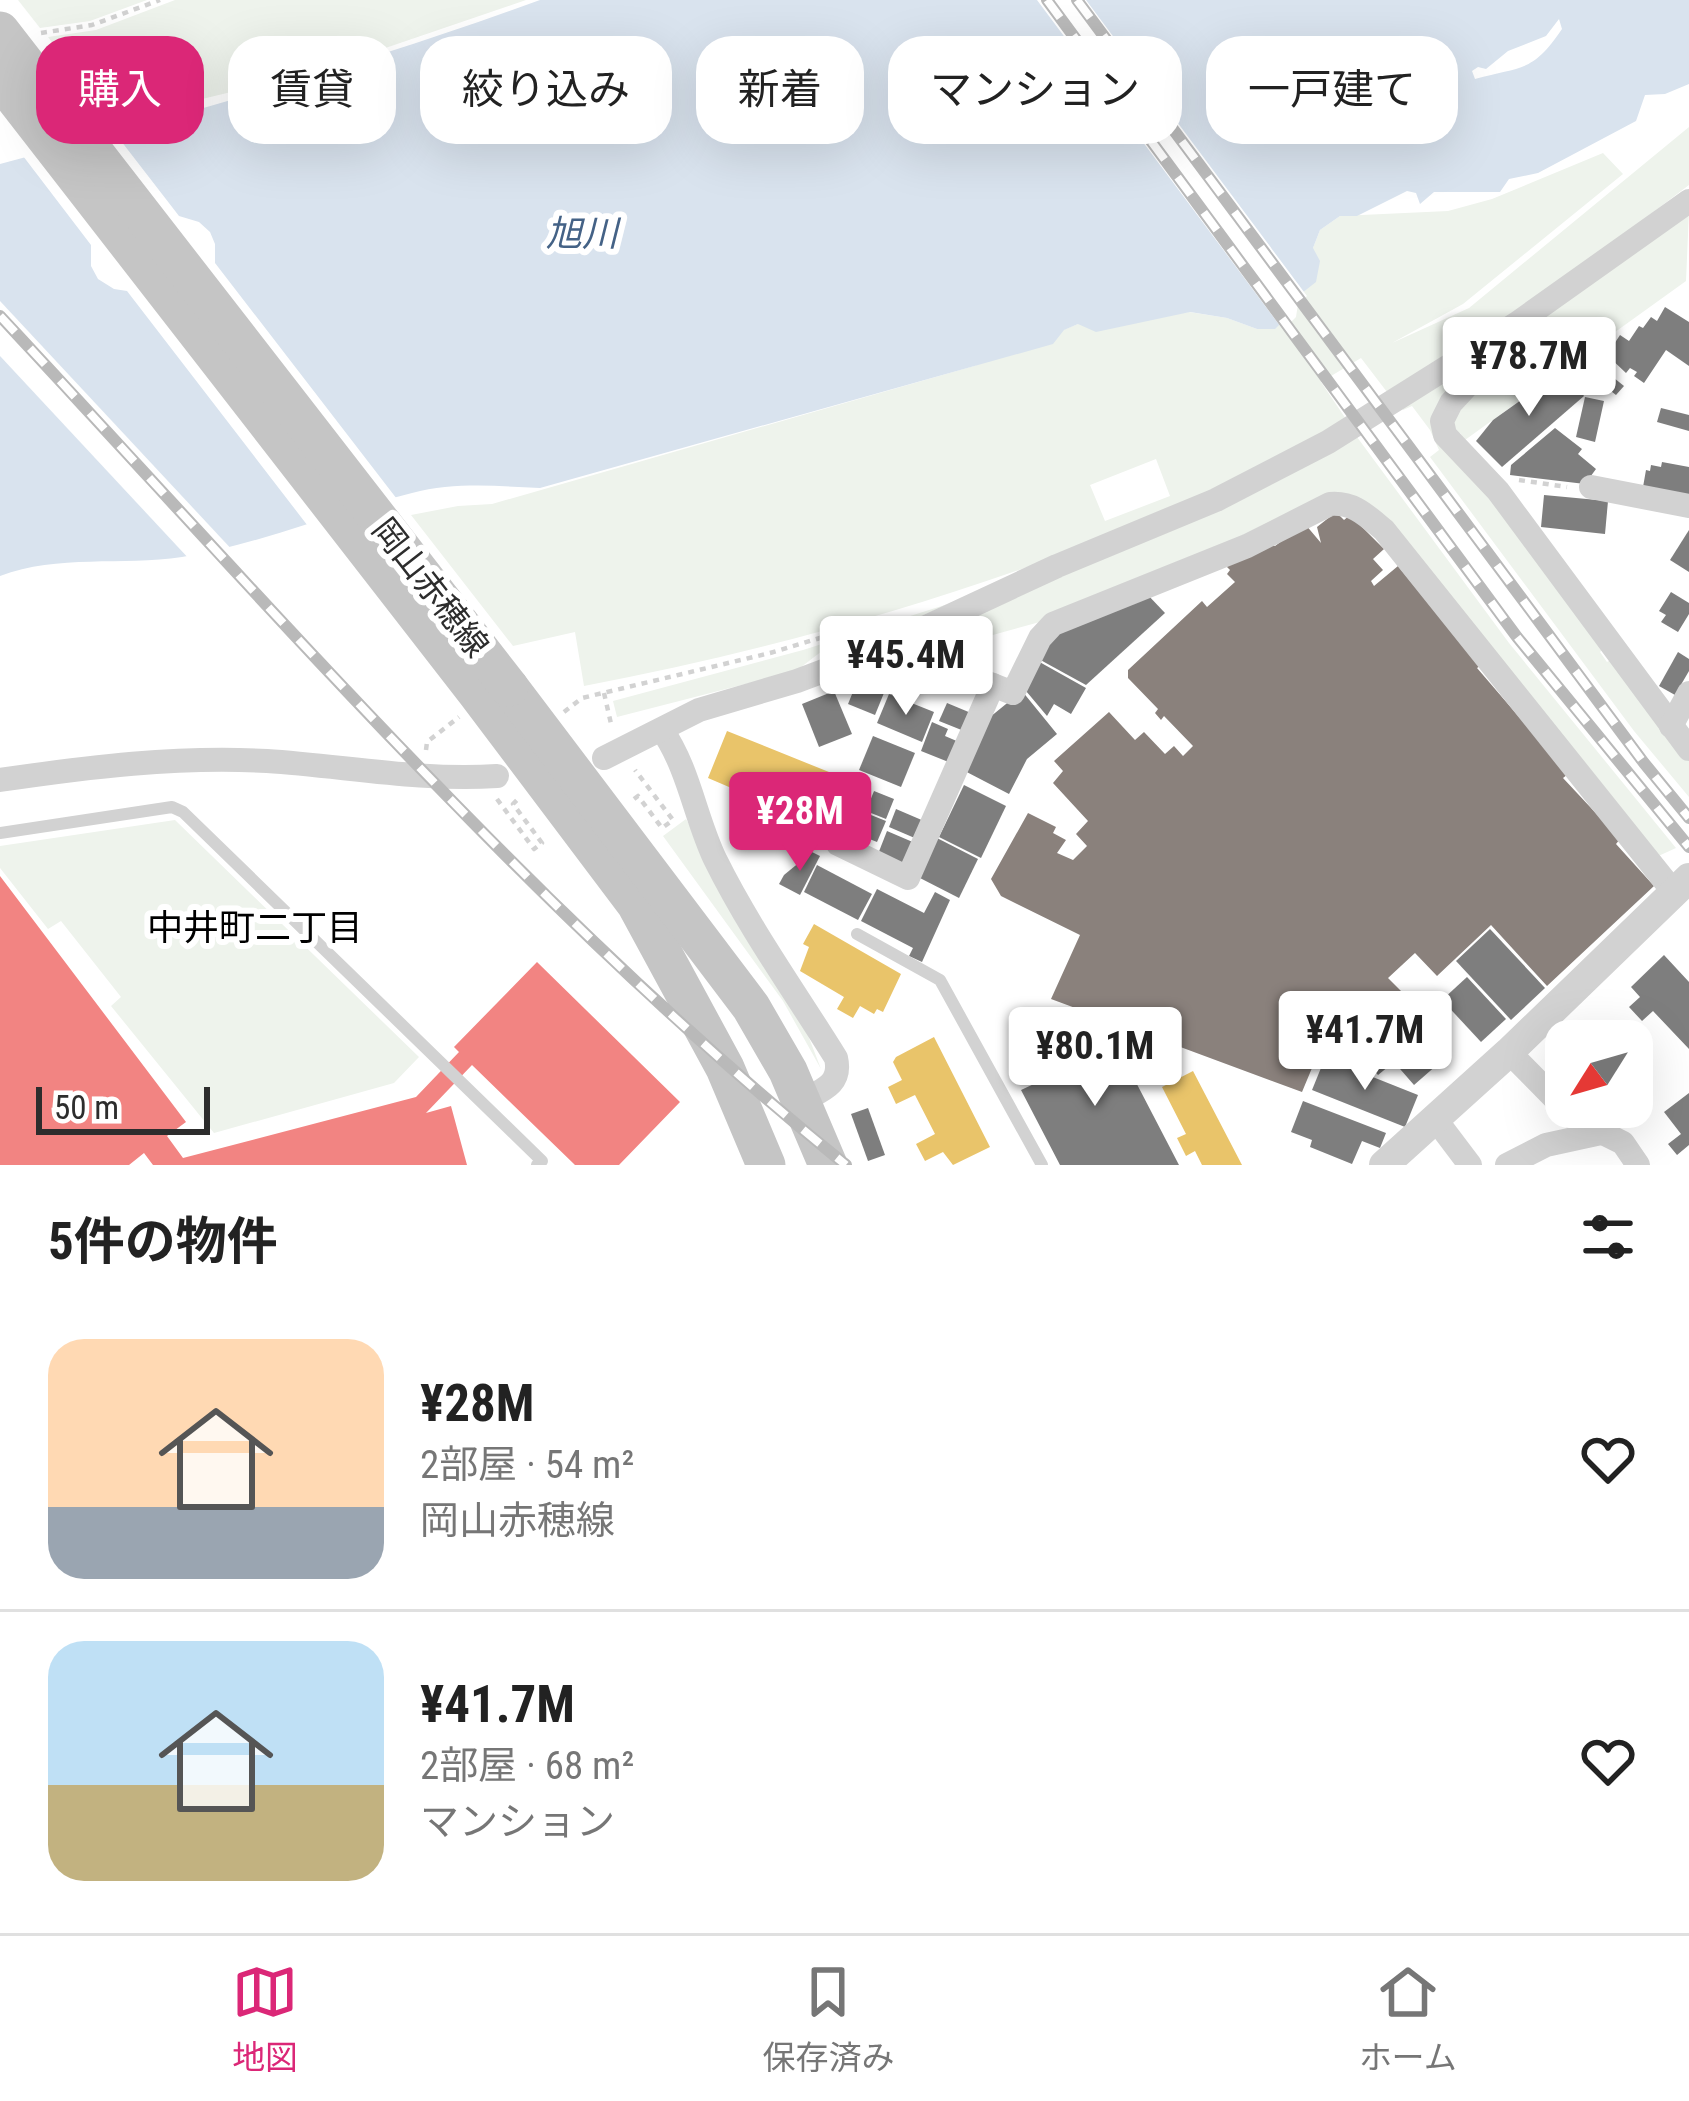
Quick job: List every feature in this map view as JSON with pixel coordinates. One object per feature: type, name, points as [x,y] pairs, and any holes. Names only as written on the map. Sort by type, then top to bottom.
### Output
[{"type":"main road","name":"岡山赤穂線","points":[[11,34],[482,699],[727,972],[772,1042],[828,1165]]},
{"type":"main road","name":"岡山赤穂線","points":[[0,79],[636,904],[715,1049],[766,1165]]},
{"type":"street","points":[[604,758],[699,710],[866,655],[1058,566],[1216,500],[1328,442],[1528,316],[1689,201]]},
{"type":"street","points":[[1528,316],[1444,414],[1445,435],[1484,476],[1689,749]]},
{"type":"street","points":[[1591,488],[1689,506]]},
{"type":"street","points":[[789,684],[798,697],[860,671],[954,670],[1013,693],[1040,638],[1066,616],[1167,580],[1330,504],[1357,508],[1384,530],[1681,885],[1384,1165]]},
{"type":"street","points":[[838,844],[908,878],[993,685]]},
{"type":"street","points":[[1671,726],[1689,693]]},
{"type":"street","points":[[662,730],[734,895],[836,1058],[834,1083],[802,1101]]},
{"type":"street","points":[[0,780],[122,763],[266,761],[495,785]]},
{"type":"street","points":[[1509,1052],[1575,1119],[1622,1143],[1639,1165]]},
{"type":"street","points":[[1436,1120],[1470,1165]]},
{"type":"street","points":[[1507,1165],[1546,1145],[1601,1133]]},
{"type":"lane","points":[[0,833],[172,808],[183,812],[542,1161],[537,1165]]},
{"type":"lane","points":[[857,934],[940,980],[1042,1165]]},
{"type":"path","points":[[11,34],[92,25],[160,0]]},
{"type":"path","points":[[1484,476],[1591,488]]},
{"type":"path","points":[[566,711],[582,698],[770,653],[895,616]]},
{"type":"path","points":[[598,731],[612,729],[604,693]]},
{"type":"path","points":[[425,756],[427,742],[482,699]]},
{"type":"path","points":[[632,766],[673,820],[662,828],[638,796]]},
{"type":"path","points":[[495,785],[534,849],[542,843],[512,804]]},
{"type":"shaded area","points":[[18,0],[147,0],[90,21],[40,28]]},
{"type":"shaded area","points":[[175,0],[526,0],[396,44],[396,36],[228,36],[228,93],[204,99],[204,36],[55,36],[96,30]]},
{"type":"shaded area","points":[[1689,127],[1689,185],[1594,257],[1414,380],[1387,392],[1361,358],[1321,382],[1348,422],[1228,486],[1135,526],[903,608],[744,651],[584,686],[575,632],[513,646],[411,515],[492,504],[974,366],[1078,324],[1189,312],[1257,329],[1313,248],[1320,230],[1340,216],[1448,211],[1492,199],[1603,153],[1623,174],[1463,304],[1392,343],[1469,308]],"holes":[[[1156,459],[1170,496],[1105,521],[1090,485]]]},
{"type":"shaded area","points":[[1689,211],[1686,281],[1465,440],[1460,433],[1453,437],[1450,418],[1523,331]]},
{"type":"shaded area","points":[[1509,336],[1436,413],[1603,649],[1600,652],[1607,662],[1612,659],[1689,761],[1689,797],[1634,731],[1430,457],[1439,450],[1430,430],[1412,406],[1403,410],[1399,404]]},
{"type":"shaded area","points":[[1357,437],[1509,643],[1676,848],[1654,858],[1357,503],[1047,620],[946,648],[921,666],[863,666]]},
{"type":"shaded area","points":[[948,604],[886,632],[822,651],[796,671],[617,717],[613,701],[803,650]]},
{"type":"shaded area","points":[[686,819],[801,1017],[821,1069],[783,1001],[663,836]]},
{"type":"shaded area","points":[[175,820],[419,1057],[394,1083],[214,1133],[111,1006],[121,997],[61,921],[48,929],[0,868],[0,846]]},
{"type":"water","name":"旭川","points":[[540,0],[1689,0],[1689,84],[1665,94],[1645,95],[1636,121],[1538,173],[1509,179],[1500,192],[1434,192],[1420,204],[1416,193],[1407,191],[1357,216],[1340,216],[1320,230],[1313,248],[1320,261],[1316,282],[1293,300],[1290,314],[1275,329],[1190,312],[1096,332],[1078,324],[1064,330],[1053,344],[540,488],[444,487],[182,557],[44,565],[0,576],[0,164],[74,144],[204,144],[204,108],[228,101],[228,144],[396,144],[396,49],[420,42],[420,144],[672,144],[672,36],[436,36]],"holes":[[[1559,19],[1562,29],[1533,61],[1475,79],[1472,71],[1486,69],[1508,51],[1546,36]]]},
{"type":"pier","points":[[1037,0],[1086,0],[1113,36],[1064,36]]},
{"type":"pier","points":[[1182,129],[1307,296],[1283,330],[1144,144],[1182,144]]},
{"type":"pier","points":[[50,144],[123,144],[179,216],[199,222],[210,232],[215,263],[400,503],[311,530],[127,291],[98,279],[91,266],[91,245],[20,152]]},
{"type":"pier","points":[[0,301],[236,554],[191,561],[0,356]]},
{"type":"building: 住宅","points":[[727,731],[829,772],[810,819],[747,794],[742,808],[731,803],[736,790],[708,778]]},
{"type":"building: 住宅","points":[[814,924],[901,974],[883,1012],[877,1009],[874,1014],[860,1006],[853,1018],[837,1009],[844,997],[800,971],[809,947],[803,944]]},
{"type":"building: 住宅","points":[[934,1037],[990,1147],[953,1165],[943,1152],[925,1161],[916,1144],[935,1134],[915,1095],[896,1104],[888,1087],[902,1080],[893,1062],[896,1057]]},
{"type":"building: 住宅","points":[[1193,1071],[1242,1165],[1202,1165],[1195,1151],[1186,1156],[1177,1138],[1186,1134],[1162,1087]]},
{"type":"building: 医療","points":[[0,876],[186,1122],[167,1136],[183,1158],[416,1097],[459,1052],[454,1047],[537,962],[680,1102],[619,1165],[575,1165],[472,1065],[426,1113],[451,1106],[467,1165],[153,1165],[144,1153],[129,1165],[0,1165]]},
{"type":"building: 工業","points":[[1336,512],[1344,520],[1350,515],[1384,549],[1373,559],[1383,570],[1371,581],[1374,586],[1398,566],[1654,886],[1547,986],[1491,925],[1437,976],[1415,953],[1388,978],[1408,998],[1350,1049],[1339,1037],[1317,1056],[1302,1092],[1051,999],[1080,935],[1001,896],[991,879],[1028,813],[1056,827],[1053,833],[1066,840],[1057,853],[1073,860],[1087,846],[1076,834],[1088,821],[1053,783],[1063,771],[1054,761],[1109,712],[1135,740],[1144,732],[1165,754],[1174,746],[1183,756],[1193,746],[1164,716],[1161,720],[1155,713],[1158,709],[1128,678],[1128,670],[1202,601],[1207,607],[1235,582],[1226,566],[1269,544],[1275,546],[1305,524],[1321,543],[1317,527]]},
{"type":"building: その他","points":[[1665,307],[1689,322],[1689,366],[1666,350],[1644,383],[1634,376],[1637,372],[1630,368],[1626,373],[1607,355],[1620,335],[1629,341],[1651,317],[1657,321]]},
{"type":"building: その他","points":[[1589,358],[1624,386],[1616,395],[1578,371]]},
{"type":"building: その他","points":[[1568,373],[1584,396],[1502,467],[1476,441],[1493,420],[1545,383]]},
{"type":"building: その他","points":[[1585,397],[1604,401],[1595,442],[1576,437]]},
{"type":"building: その他","points":[[1661,408],[1689,415],[1689,431],[1657,422]]},
{"type":"building: その他","points":[[1555,428],[1582,449],[1578,454],[1596,469],[1585,484],[1510,475],[1511,465]]},
{"type":"building: その他","points":[[1662,462],[1689,467],[1689,497],[1643,487],[1646,470],[1651,465],[1661,467]]},
{"type":"building: その他","points":[[1544,495],[1608,501],[1605,534],[1541,527]]},
{"type":"building: その他","points":[[1689,530],[1689,572],[1670,560]]},
{"type":"building: その他","points":[[1671,592],[1689,603],[1689,614],[1678,632],[1661,622],[1666,615],[1659,611]]},
{"type":"building: その他","points":[[1146,593],[1165,613],[1086,685],[1035,657],[1051,635]]},
{"type":"building: その他","points":[[1678,652],[1689,659],[1689,671],[1675,695],[1659,686]]},
{"type":"building: その他","points":[[1036,660],[1086,688],[1071,714],[1054,704],[1047,716],[1021,685]]},
{"type":"building: その他","points":[[857,682],[888,683],[875,715],[848,704]]},
{"type":"building: その他","points":[[834,691],[852,734],[819,747],[802,704]]},
{"type":"building: その他","points":[[1022,691],[1057,734],[1027,759],[1009,794],[959,768],[979,726]]},
{"type":"building: その他","points":[[889,694],[934,712],[922,742],[877,723]]},
{"type":"building: その他","points":[[947,703],[971,713],[964,731],[939,721]]},
{"type":"building: その他","points":[[932,722],[948,729],[945,736],[959,742],[951,763],[921,751]]},
{"type":"building: その他","points":[[873,736],[915,753],[901,787],[859,770]]},
{"type":"building: その他","points":[[964,785],[1006,806],[981,858],[939,837]]},
{"type":"building: その他","points":[[874,791],[894,799],[886,819],[866,811]]},
{"type":"building: その他","points":[[896,809],[924,821],[917,839],[889,827]]},
{"type":"building: その他","points":[[866,813],[886,821],[877,842],[857,834]]},
{"type":"building: その他","points":[[887,831],[915,843],[906,866],[878,854]]},
{"type":"building: その他","points":[[937,838],[978,859],[959,898],[918,877]]},
{"type":"building: その他","points":[[812,852],[820,856],[800,895],[779,884],[784,875]]},
{"type":"building: その他","points":[[817,865],[872,894],[858,920],[804,892]]},
{"type":"building: その他","points":[[877,889],[924,913],[935,892],[950,900],[922,962],[909,956],[913,948],[861,921]]},
{"type":"building: その他","points":[[1490,929],[1545,988],[1511,1020],[1456,961]]},
{"type":"building: その他","points":[[1664,955],[1689,982],[1689,1049],[1653,1011],[1641,1020],[1629,1007],[1640,997],[1631,987]]},
{"type":"building: その他","points":[[1467,977],[1506,1019],[1481,1042],[1442,1000]]},
{"type":"building: その他","points":[[1403,1008],[1407,1012],[1411,1008],[1445,1047],[1441,1051],[1446,1057],[1414,1085],[1394,1062],[1378,1075],[1356,1050]]},
{"type":"building: その他","points":[[1093,1034],[1100,1050],[1115,1042],[1179,1165],[1060,1165],[1021,1090],[1036,1083],[1028,1068]]},
{"type":"building: その他","points":[[1325,1058],[1418,1095],[1405,1127],[1312,1090]]},
{"type":"building: その他","points":[[1689,1093],[1689,1145],[1677,1155],[1668,1144],[1681,1134],[1664,1112]]},
{"type":"building: その他","points":[[1303,1101],[1386,1133],[1380,1148],[1362,1141],[1352,1164],[1310,1147],[1312,1140],[1291,1132]]},
{"type":"building: その他","points":[[868,1108],[885,1155],[868,1161],[851,1114]]},
{"type":"railway","points":[[1047,0],[1517,637],[1689,847]]},
{"type":"railway","points":[[1077,0],[1689,818]]},
{"type":"railway","points":[[0,316],[305,647],[513,863],[621,968],[846,1165]]},
{"type":"district","name":"中井町二丁目","points":[[255,927]]}]
